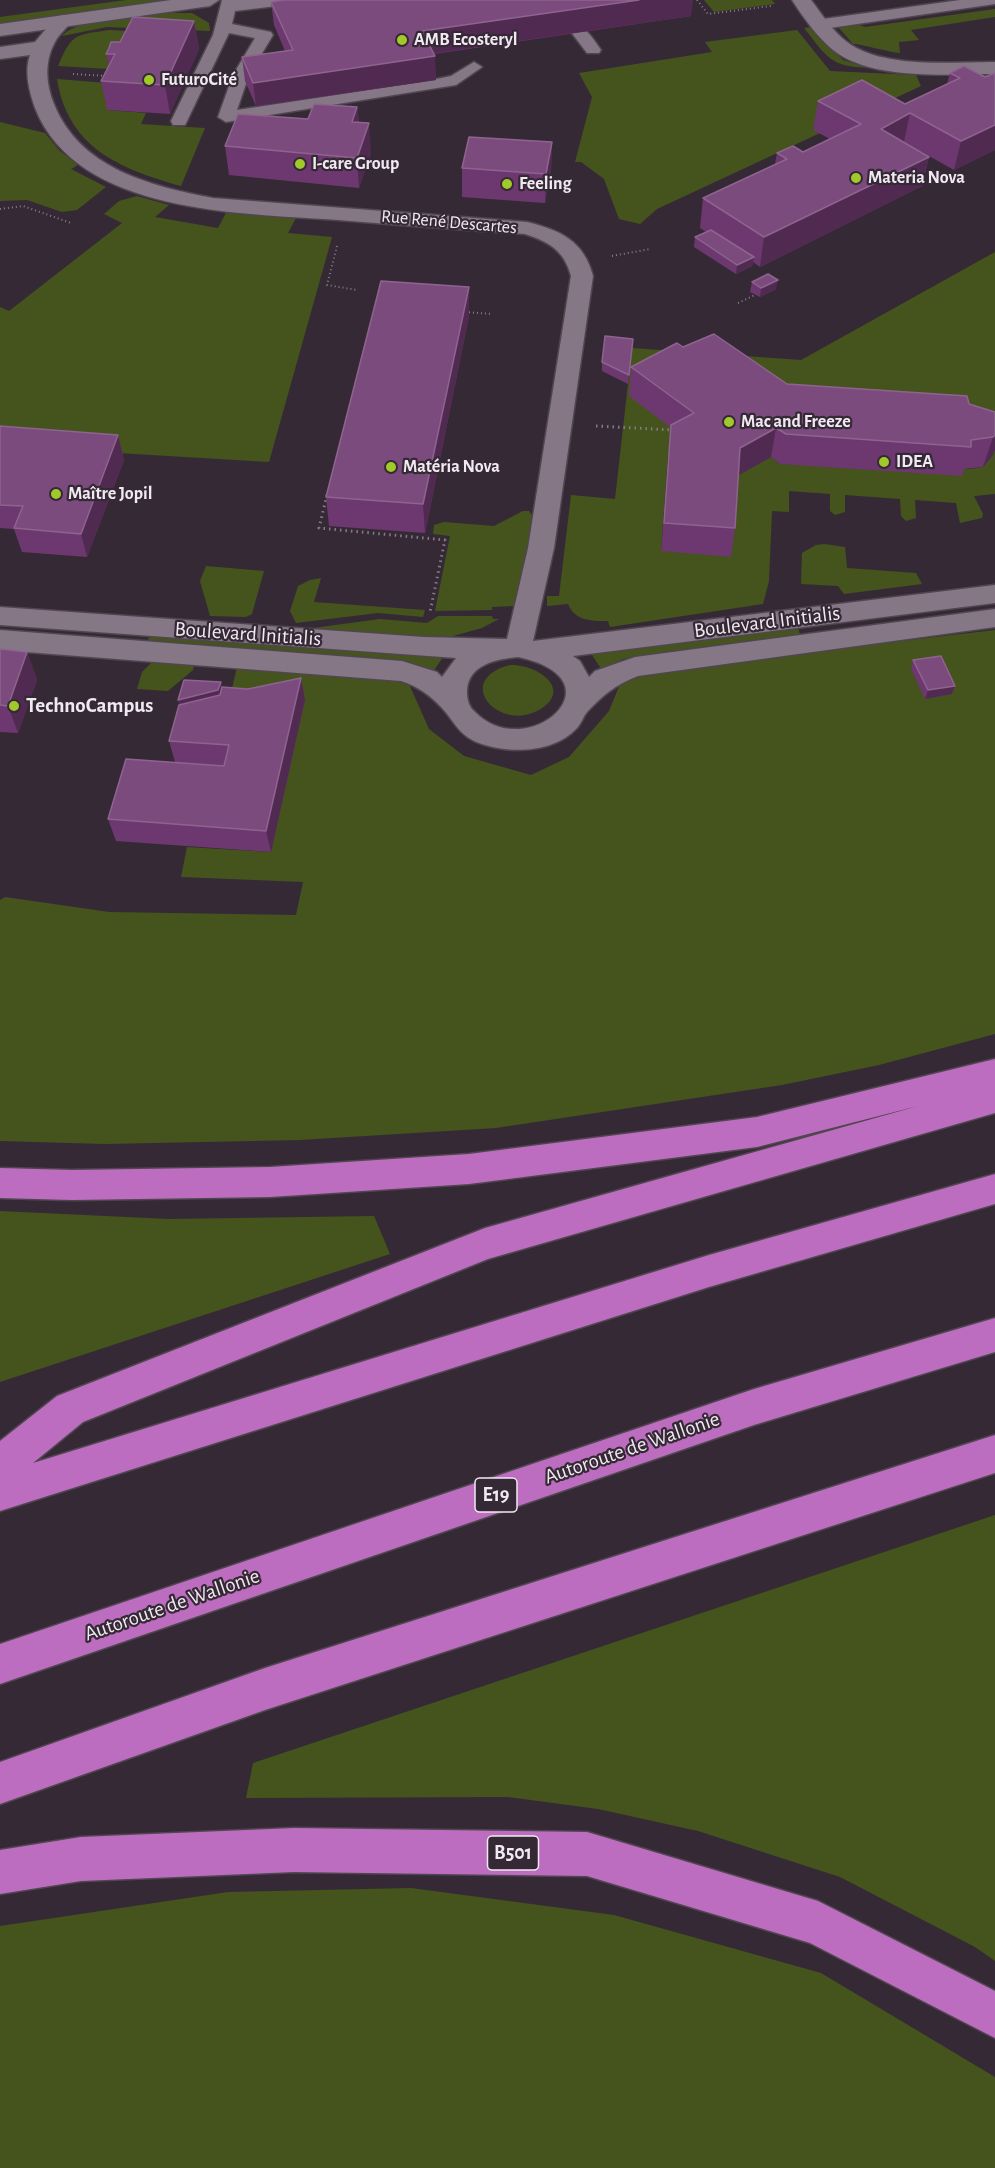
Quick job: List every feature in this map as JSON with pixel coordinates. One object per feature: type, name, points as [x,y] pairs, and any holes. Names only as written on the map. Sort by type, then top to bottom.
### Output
[{"type":"highway","points":[[0,1183],[72,1185],[270,1182],[469,1169],[757,1132],[995,1073]]},
{"type":"highway","points":[[0,1465],[70,1409],[485,1244],[995,1099]]},
{"type":"highway","points":[[0,1492],[709,1271],[995,1189]]},
{"type":"highway","name":"Autoroute de Wallonie","points":[[0,1664],[754,1407],[995,1335]]},
{"type":"highway","points":[[0,1784],[266,1689],[995,1454]]},
{"type":"highway","name":"B501","points":[[0,1872],[81,1859],[294,1850],[587,1854],[818,1923],[995,2015]]},
{"type":"street","points":[[60,12],[80,0]]},
{"type":"street","points":[[0,30],[60,12],[210,0]]},
{"type":"street","points":[[801,0],[840,46],[855,56],[871,60],[995,68]]},
{"type":"street","name":"Rue René Descartes","points":[[60,12],[43,47],[37,72],[41,99],[67,144],[98,169],[180,198],[213,204],[527,228],[556,238],[572,249],[582,276],[541,548],[528,614],[518,649]]},
{"type":"street","points":[[0,53],[43,47]]},
{"type":"street","name":"Boulevard Initialis","points":[[453,702],[452,689],[461,669],[480,655],[995,594]]},
{"type":"street","name":"Boulevard Initialis","points":[[0,616],[424,647],[518,649],[568,666],[581,690],[580,703]]},
{"type":"street","name":"Boulevard Initialis","points":[[0,640],[402,671],[427,679],[453,702],[461,717],[475,729],[494,738],[516,740],[538,738],[557,730],[572,718],[580,703],[604,678],[635,667],[995,618]]},
{"type":"lane","points":[[179,121],[223,27],[230,4],[285,0]]},
{"type":"lane","points":[[823,24],[993,0]]},
{"type":"lane","points":[[223,27],[266,35],[242,75],[226,117],[422,87],[456,80],[474,67]]},
{"type":"lane","points":[[579,32],[593,50]]},
{"type":"path","points":[[697,0],[708,14],[781,4]]},
{"type":"path","points":[[108,76],[113,67]]},
{"type":"path","points":[[0,209],[23,206],[71,223]]},
{"type":"path","points":[[357,290],[327,285],[340,238],[357,228],[361,215]]},
{"type":"path","points":[[738,303],[755,295]]},
{"type":"path","points":[[458,312],[493,314]]},
{"type":"path","points":[[561,424],[673,430]]},
{"type":"path","points":[[330,484],[319,528],[445,540],[428,617]]},
{"type":"green space","points":[[126,0],[188,0],[0,26],[0,17]]},
{"type":"green space","points":[[704,0],[772,0],[775,4],[714,12]]},
{"type":"green space","points":[[995,9],[995,17],[911,30],[919,40],[899,42],[900,53],[853,44],[839,28],[854,23],[865,27]]},
{"type":"green space","points":[[192,13],[209,23],[210,31],[107,27],[62,36],[71,29],[98,20],[132,15]]},
{"type":"green space","points":[[811,27],[843,60],[869,68],[845,65],[831,59],[804,28]]},
{"type":"green space","points":[[110,30],[128,31],[108,69],[58,66],[71,41],[89,33]]},
{"type":"green space","points":[[797,30],[830,71],[916,75],[921,86],[657,209],[640,224],[619,219],[604,179],[581,162],[575,162],[592,97],[579,73],[712,52],[705,42]]},
{"type":"green space","points":[[57,79],[119,84],[107,110],[146,113],[141,124],[205,128],[181,186],[137,172],[100,152],[85,139],[72,122],[63,103]]},
{"type":"green space","points":[[0,122],[45,133],[60,151],[78,165],[71,169],[106,187],[77,210],[62,212],[27,200],[0,201]]},
{"type":"green space","points":[[137,196],[169,205],[155,217],[218,228],[227,211],[297,216],[288,233],[332,237],[269,462],[0,446],[0,307],[9,311],[122,223],[104,214],[119,201]]},
{"type":"green space","points":[[995,252],[995,494],[974,496],[983,514],[982,518],[960,523],[956,503],[915,500],[916,518],[906,521],[901,516],[900,499],[845,495],[845,512],[835,515],[830,511],[830,494],[789,491],[789,512],[772,511],[769,581],[763,604],[610,627],[608,621],[579,617],[568,604],[547,606],[547,596],[559,596],[571,495],[615,499],[632,348],[801,360]],"holes":[[[690,443],[993,450],[993,455],[983,467],[969,469],[780,464],[771,457],[735,477],[661,551],[668,454]]]},
{"type":"green space","points":[[523,511],[529,511],[534,518],[518,601],[514,606],[492,607],[492,610],[435,611],[450,536],[433,534],[434,525],[444,522],[494,526]]},
{"type":"green space","points":[[816,545],[845,547],[847,568],[916,573],[922,584],[844,594],[838,586],[801,584],[802,553]]},
{"type":"green space","points":[[206,566],[264,571],[252,614],[246,617],[210,616],[200,581]]},
{"type":"green space","points":[[321,578],[314,602],[425,610],[423,617],[378,613],[296,623],[290,611],[298,586]]},
{"type":"green space","points":[[438,616],[492,616],[493,619],[499,619],[482,628],[446,638],[306,629],[380,619],[427,623]]},
{"type":"green space","points":[[797,626],[800,634],[642,655],[623,659],[602,670],[590,652]]},
{"type":"green space","points":[[995,630],[995,1034],[879,1065],[782,1085],[496,1128],[300,1140],[105,1144],[0,1141],[0,900],[5,897],[109,912],[296,915],[303,882],[181,877],[187,847],[271,852],[304,701],[227,710],[237,667],[360,675],[409,684],[429,729],[464,756],[531,775],[569,757],[609,711],[620,684],[655,670]]},
{"type":"green space","points":[[150,634],[445,654],[433,672],[403,660],[147,643]]},
{"type":"green space","points":[[152,662],[194,665],[193,670],[168,691],[137,689],[142,672]]},
{"type":"green space","points":[[510,665],[531,669],[548,680],[553,687],[553,694],[549,702],[539,710],[524,715],[509,715],[497,710],[488,702],[483,692],[484,682],[493,672]]},
{"type":"green space","points":[[0,1211],[169,1219],[374,1216],[390,1254],[0,1382]]},
{"type":"green space","points":[[995,1515],[995,1961],[975,1947],[840,1877],[698,1831],[598,1809],[508,1797],[246,1798],[253,1763]]},
{"type":"green space","points":[[411,1888],[614,1915],[821,1973],[995,2077],[995,2168],[0,2168],[0,1926],[228,1892]]},
{"type":"building","points":[[283,0],[639,0],[422,31],[435,56],[253,83],[242,57],[293,50],[271,2]]},
{"type":"building","points":[[133,17],[194,21],[165,85],[101,81],[115,54],[106,54],[111,42],[120,42]]},
{"type":"building","points":[[964,66],[985,77],[995,73],[995,125],[961,141],[910,113],[881,129],[929,157],[764,237],[703,198],[787,159],[777,153],[793,146],[803,152],[861,124],[818,101],[862,80],[905,104],[960,78],[950,73]]},
{"type":"building","points":[[314,104],[357,107],[352,122],[369,123],[357,158],[225,146],[238,114],[308,119]]},
{"type":"building","points":[[469,137],[552,142],[546,174],[462,168]]},
{"type":"building","points":[[711,230],[754,257],[737,265],[695,237]]},
{"type":"building","points":[[768,274],[778,280],[761,288],[752,282]]},
{"type":"building","name":"Matéria Nova","points":[[381,281],[469,287],[423,504],[326,497]]},
{"type":"building","points":[[714,334],[787,384],[967,396],[969,404],[995,412],[995,435],[971,440],[971,447],[786,434],[776,428],[740,448],[735,528],[664,523],[671,425],[694,413],[631,367],[677,343],[683,347]]},
{"type":"building","points":[[605,336],[633,339],[629,375],[602,362]]},
{"type":"building","name":"Maître Jopil","points":[[0,426],[118,435],[81,534],[14,528],[23,506],[0,505]]},
{"type":"building","points":[[0,649],[27,652],[8,706],[0,705]]},
{"type":"building","points":[[941,656],[955,686],[928,690],[913,660]]},
{"type":"building","points":[[301,678],[266,831],[108,819],[126,759],[224,766],[229,745],[169,741],[179,705],[220,695],[222,687],[248,689]]},
{"type":"building","points":[[184,680],[221,682],[218,690],[178,700]]},
{"type":"place","name":"AMB Ecosteryl","points":[[402,40]]},
{"type":"place","name":"FuturoCité","points":[[149,80]]},
{"type":"place","name":"I-care Group","points":[[300,164]]},
{"type":"place","name":"Materia Nova","points":[[856,178]]},
{"type":"place","name":"Feeling","points":[[507,184]]},
{"type":"place","name":"Mac and Freeze","points":[[729,422]]},
{"type":"place","name":"IDEA","points":[[884,462]]},
{"type":"place","name":"Matéria Nova","points":[[391,467]]},
{"type":"place","name":"Maître Jopil","points":[[56,494]]},
{"type":"place","name":"TechnoCampus","points":[[14,706]]}]
